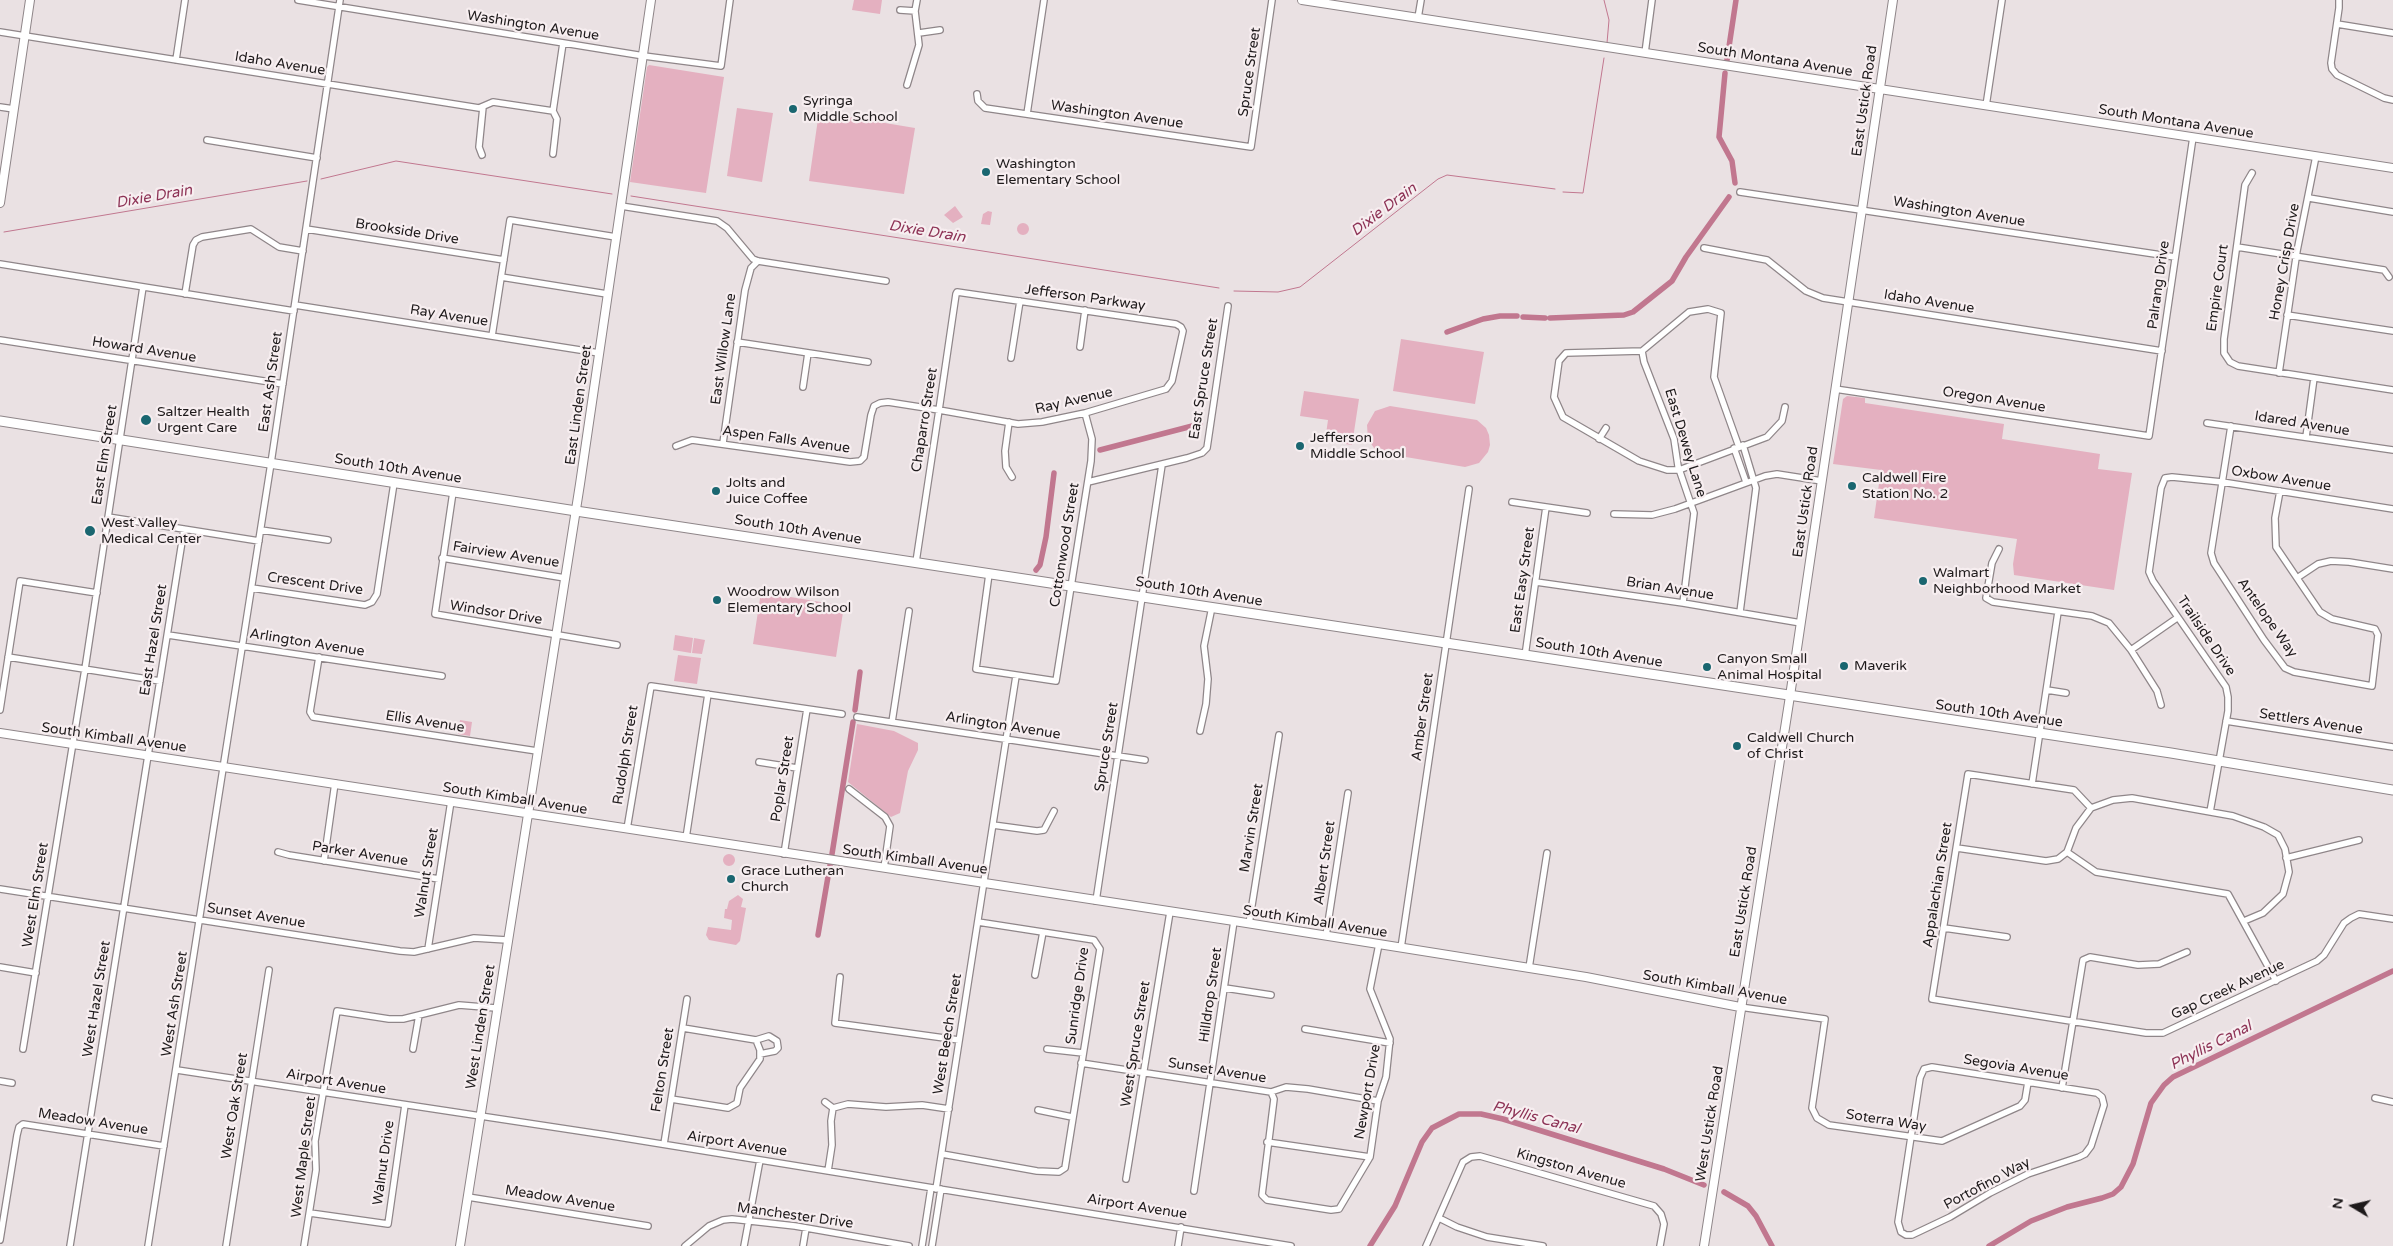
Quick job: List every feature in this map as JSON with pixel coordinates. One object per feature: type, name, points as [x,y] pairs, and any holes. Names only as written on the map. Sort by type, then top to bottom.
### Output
[{"type":"main road","name":"South 10th Avenue","points":[[0,420],[452,492],[2219,761],[2393,790]]},
{"type":"street","points":[[0,203],[30,0]]},
{"type":"street","points":[[176,60],[185,0]]},
{"type":"street","name":"Washington Avenue","points":[[298,0],[339,3],[564,43],[720,66],[730,0]]},
{"type":"street","name":"East Linden Street","points":[[527,812],[576,511],[651,0]]},
{"type":"street","points":[[907,85],[917,54],[919,33],[915,10],[917,0]]},
{"type":"street","points":[[1026,114],[1044,0]]},
{"type":"street","name":"Spruce Street","points":[[1251,147],[1272,0]]},
{"type":"street","name":"South Montana Avenue","points":[[1302,0],[2393,168]]},
{"type":"street","points":[[1418,18],[1421,0]]},
{"type":"street","points":[[1645,53],[1652,0]]},
{"type":"street","name":"East Ustick Road","points":[[1740,1007],[1790,696],[1893,0]]},
{"type":"street","points":[[1986,106],[2002,0]]},
{"type":"street","points":[[2339,0],[2331,63],[2332,69],[2337,75],[2393,100]]},
{"type":"street","name":"East Ash Street","points":[[224,766],[272,463],[339,3]]},
{"type":"street","points":[[900,10],[915,10]]},
{"type":"street","points":[[2337,24],[2393,33]]},
{"type":"street","points":[[919,33],[940,30]]},
{"type":"street","name":"Idaho Avenue","points":[[0,32],[483,107],[493,102],[554,112]]},
{"type":"street","points":[[553,154],[557,119],[554,112],[564,43]]},
{"type":"street","name":"Washington Avenue","points":[[977,94],[980,104],[985,108],[1251,147]]},
{"type":"street","points":[[0,106],[14,109]]},
{"type":"street","points":[[482,155],[479,147],[483,107]]},
{"type":"street","name":"Palrang Drive","points":[[2149,436],[2193,138]]},
{"type":"street","points":[[207,140],[317,158]]},
{"type":"street","name":"Honey Crisp Drive","points":[[2279,373],[2296,257],[2316,156]]},
{"type":"street","name":"Empire Court","points":[[2252,173],[2245,185],[2224,339],[2224,353],[2230,362],[2238,366],[2393,390]]},
{"type":"street","name":"Washington Avenue","points":[[1740,192],[2175,257]]},
{"type":"street","points":[[2309,198],[2393,212]]},
{"type":"street","points":[[621,206],[717,221],[727,228],[753,259],[758,261],[886,281]]},
{"type":"street","points":[[492,336],[510,220],[616,237]]},
{"type":"street","points":[[186,294],[193,245],[196,240],[202,237],[251,229],[278,247],[303,251]]},
{"type":"street","name":"Brookside Drive","points":[[306,229],[504,260]]},
{"type":"street","points":[[2237,247],[2384,270],[2389,278]]},
{"type":"street","name":"Idaho Avenue","points":[[1704,248],[1766,260],[1806,291],[1823,298],[2162,350]]},
{"type":"street","name":"East Willow Lane","points":[[723,443],[744,290],[751,268],[758,261]]},
{"type":"street","name":"Ray Avenue","points":[[0,264],[186,294],[492,336],[599,353]]},
{"type":"street","points":[[501,277],[607,294]]},
{"type":"street","name":"East Elm Street","points":[[72,744],[97,592],[142,287]]},
{"type":"street","name":"Chaparro Street","points":[[916,562],[956,294],[958,292],[967,292]]},
{"type":"street","name":"Jefferson Parkway","points":[[967,292],[1176,324],[1183,331],[1180,344]]},
{"type":"street","points":[[1011,358],[1020,301]]},
{"type":"street","name":"East Spruce Street","points":[[1162,465],[1202,453],[1206,448],[1228,306]]},
{"type":"street","points":[[1740,612],[1756,488],[1755,478],[1739,447],[1714,377],[1721,313],[1708,309],[1689,312],[1642,351],[1566,353],[1559,361],[1554,397],[1557,408],[1563,417],[1639,460],[1667,470],[1679,470],[1739,447],[1767,437],[1782,422],[1785,407]]},
{"type":"street","points":[[1080,347],[1085,310]]},
{"type":"street","points":[[2288,315],[2393,331]]},
{"type":"street","name":"Howard Avenue","points":[[0,340],[283,384]]},
{"type":"street","points":[[737,342],[868,362]]},
{"type":"street","name":"Ray Avenue","points":[[939,410],[1009,422],[1042,422],[1085,413],[1166,388],[1172,381],[1180,344]]},
{"type":"street","name":"East Dewey Lane","points":[[1642,351],[1644,362],[1674,439],[1679,470],[1694,513],[1683,602]]},
{"type":"street","points":[[803,388],[808,353]]},
{"type":"street","points":[[2306,437],[2314,378]]},
{"type":"street","name":"Oregon Avenue","points":[[1835,389],[2149,436]]},
{"type":"street","name":"Aspen Falls Avenue","points":[[676,446],[692,440],[850,462],[860,461],[864,457],[874,406],[888,402],[939,410]]},
{"type":"street","name":"Cottonwood Street","points":[[1016,676],[1056,681],[1088,482],[1092,438],[1085,413]]},
{"type":"street","points":[[1009,422],[1005,450],[1006,467],[1012,477]]},
{"type":"street","name":"Idared Avenue","points":[[2207,423],[2393,450]]},
{"type":"street","name":"Antelope Way","points":[[2231,426],[2211,553],[2214,563],[2264,640],[2285,668],[2294,672],[2372,686],[2378,634],[2375,629],[2332,619],[2320,612],[2297,578]]},
{"type":"street","points":[[1599,439],[1606,428]]},
{"type":"street","points":[[1739,447],[1746,482]]},
{"type":"street","points":[[1088,482],[1162,465],[1143,597]]},
{"type":"street","points":[[1614,514],[1652,515],[1691,503],[1755,478],[1777,474],[1822,481]]},
{"type":"street","name":"Oxbow Avenue","points":[[2165,478],[2172,476],[2222,482],[2393,509]]},
{"type":"street","name":"Trailside Drive","points":[[2165,478],[2160,488],[2149,572],[2177,618],[2226,687],[2228,711],[2210,812]]},
{"type":"street","name":"Crescent Drive","points":[[252,588],[365,605],[372,602],[377,594],[394,483]]},
{"type":"street","name":"Amber Street","points":[[1401,948],[1469,489]]},
{"type":"street","points":[[2280,491],[2274,537],[2276,547],[2297,578],[2318,564],[2331,561],[2393,569]]},
{"type":"street","name":"Windsor Drive","points":[[452,492],[435,614],[617,645]]},
{"type":"street","points":[[1512,502],[1587,513]]},
{"type":"street","name":"East Easy Street","points":[[1525,656],[1546,507]]},
{"type":"street","points":[[108,517],[259,541]]},
{"type":"street","name":"East Hazel Street","points":[[148,756],[184,529]]},
{"type":"street","points":[[261,530],[328,540]]},
{"type":"street","points":[[1998,549],[1992,563],[1986,598],[1993,602],[2092,616],[2109,623],[2130,650],[2157,691],[2161,705]]},
{"type":"street","name":"Fairview Avenue","points":[[442,558],[565,578]]},
{"type":"street","points":[[989,574],[976,669],[1016,676]]},
{"type":"street","points":[[0,710],[20,581],[97,592]]},
{"type":"street","name":"Brian Avenue","points":[[1536,582],[1683,602],[1801,623]]},
{"type":"street","name":"Spruce Street","points":[[1096,901],[1143,597]]},
{"type":"street","points":[[1200,731],[1206,704],[1208,679],[1204,646],[1212,607]]},
{"type":"street","points":[[892,722],[909,611]]},
{"type":"street","points":[[2058,612],[2032,784],[2074,790],[2091,808]]},
{"type":"street","points":[[2130,650],[2177,618]]},
{"type":"street","name":"Arlington Avenue","points":[[168,635],[442,676]]},
{"type":"street","points":[[8,657],[160,681]]},
{"type":"street","name":"Ellis Avenue","points":[[319,657],[310,716],[537,751]]},
{"type":"street","name":"West Beech Street","points":[[922,1246],[936,1189],[942,1154],[1016,676]]},
{"type":"street","name":"Rudolph Street","points":[[627,829],[651,686],[708,694]]},
{"type":"street","points":[[2047,690],[2066,693]]},
{"type":"street","points":[[686,838],[708,694],[842,714]]},
{"type":"street","name":"Poplar Street","points":[[784,854],[806,709]]},
{"type":"street","name":"Arlington Avenue","points":[[857,716],[1145,760]]},
{"type":"street","name":"Settlers Avenue","points":[[2226,721],[2393,747]]},
{"type":"street","name":"South Kimball Avenue","points":[[0,733],[527,812],[784,854],[1234,921],[1529,968],[1740,1007],[1825,1019]]},
{"type":"street","name":"Marvin Street","points":[[1249,924],[1279,735]]},
{"type":"street","name":"West Elm Street","points":[[22,1049],[36,973],[72,744]]},
{"type":"street","name":"West Hazel Street","points":[[70,1246],[148,756]]},
{"type":"street","points":[[760,762],[797,768]]},
{"type":"street","name":"West Ash Street","points":[[148,1246],[224,766]]},
{"type":"street","name":"Appalachian Street","points":[[1932,999],[1968,774],[2032,784]]},
{"type":"street","points":[[324,861],[335,784]]},
{"type":"street","points":[[849,789],[885,817],[890,826],[884,868]]},
{"type":"street","name":"Albert Street","points":[[1326,936],[1348,793]]},
{"type":"street","points":[[1957,848],[2046,861],[2058,859],[2067,852],[2076,828],[2091,808],[2113,800],[2132,798],[2232,816],[2264,827],[2278,836],[2285,848],[2289,872],[2283,894],[2264,913],[2244,921]]},
{"type":"street","name":"Walnut Street","points":[[428,948],[451,802]]},
{"type":"street","points":[[993,825],[1037,831],[1044,830],[1054,811]]},
{"type":"street","name":"West Linden Street","points":[[460,1246],[527,812]]},
{"type":"street","points":[[2286,858],[2359,840]]},
{"type":"street","name":"Parker Avenue","points":[[278,852],[289,856],[439,880]]},
{"type":"street","points":[[2067,852],[2096,872],[2228,894],[2276,981]]},
{"type":"street","points":[[1529,968],[1547,853]]},
{"type":"street","name":"Sunset Avenue","points":[[0,889],[400,951],[414,952],[474,938],[507,940]]},
{"type":"street","name":"West Spruce Street","points":[[1126,1179],[1170,912]]},
{"type":"street","name":"Gap Creek Avenue","points":[[1932,999],[2146,1033],[2163,1033],[2317,961],[2324,955],[2344,923],[2359,914],[2393,919]]},
{"type":"street","name":"Hilldrop Street","points":[[1194,1191],[1234,921]]},
{"type":"street","name":"Sunridge Drive","points":[[942,1154],[1037,1171],[1059,1172],[1065,1168],[1083,1053],[1099,944],[1094,940],[978,922]]},
{"type":"street","points":[[1944,928],[2007,937]]},
{"type":"street","points":[[1035,976],[1043,932]]},
{"type":"street","name":"Newport Drive","points":[[1267,1142],[1261,1190],[1264,1198],[1314,1208],[1339,1209],[1370,1157],[1378,1101],[1386,1077],[1390,1043],[1370,989],[1379,944]]},
{"type":"street","points":[[2062,1088],[2083,960],[2090,957],[2138,965],[2159,964],[2186,952]]},
{"type":"street","points":[[0,967],[36,973]]},
{"type":"street","name":"West Oak Street","points":[[226,1246],[269,970]]},
{"type":"street","points":[[840,977],[835,1023],[960,1040]]},
{"type":"street","points":[[1225,988],[1272,995]]},
{"type":"street","name":"Felton Street","points":[[664,1144],[688,999]]},
{"type":"street","points":[[413,1049],[419,1015],[459,1005],[496,1008]]},
{"type":"street","name":"West Ustick Road","points":[[1704,1246],[1740,1007]]},
{"type":"street","name":"West Maple Street","points":[[304,1246],[316,1170],[315,1141],[337,1011],[389,1019],[403,1019],[419,1015]]},
{"type":"street","name":"Soterra Way","points":[[1825,1019],[1812,1108],[1817,1118],[1829,1125],[1934,1141],[1950,1139],[2000,1113],[2020,1106],[2025,1100],[2028,1082]]},
{"type":"street","points":[[683,1028],[756,1040],[769,1036],[774,1037],[778,1044],[775,1051],[760,1054]]},
{"type":"street","points":[[1305,1029],[1390,1043]]},
{"type":"street","points":[[671,1099],[728,1108],[737,1103],[740,1088],[760,1059],[756,1040]]},
{"type":"street","points":[[1047,1049],[1083,1053]]},
{"type":"street","name":"Sunset Avenue","points":[[1081,1064],[1271,1092],[1286,1088],[1308,1089],[1378,1101]]},
{"type":"street","name":"Segovia Avenue","points":[[1912,1138],[1920,1078],[1924,1070],[1932,1067],[2097,1093],[2102,1097]]},
{"type":"street","name":"Airport Avenue","points":[[177,1070],[664,1144],[1291,1246]]},
{"type":"street","points":[[0,1081],[12,1083]]},
{"type":"street","points":[[1271,1092],[1274,1099],[1267,1142],[1370,1157]]},
{"type":"street","name":"Portofino Way","points":[[1912,1138],[1898,1222],[1901,1232],[1912,1235],[1950,1217],[2028,1174],[2085,1154],[2091,1146],[2104,1105],[2102,1097]]},
{"type":"street","points":[[2375,1098],[2393,1102]]},
{"type":"street","points":[[825,1102],[833,1108]]},
{"type":"street","points":[[833,1108],[848,1104],[886,1107],[922,1105],[949,1109]]},
{"type":"street","name":"Walnut Drive","points":[[310,1213],[388,1224],[405,1105]]},
{"type":"street","points":[[828,1172],[832,1145],[831,1121],[833,1108]]},
{"type":"street","points":[[1038,1110],[1072,1117]]},
{"type":"street","name":"Meadow Avenue","points":[[0,1240],[19,1127],[24,1124],[164,1146]]},
{"type":"street","name":"Kingston Avenue","points":[[1439,1218],[1463,1162],[1470,1157],[1480,1156],[1654,1206],[1661,1214],[1664,1224],[1660,1246]]},
{"type":"street","points":[[744,1246],[760,1160]]},
{"type":"street","name":"West Beech Street","points":[[932,1246],[936,1189]]},
{"type":"street","name":"Meadow Avenue","points":[[468,1197],[648,1226]]},
{"type":"street","points":[[1426,1246],[1439,1218],[1487,1237],[1543,1246]]},
{"type":"street","name":"Manchester Drive","points":[[685,1246],[709,1226],[723,1220],[806,1228],[909,1246]]},
{"type":"street","points":[[1178,1246],[1181,1227]]},
{"type":"street","points":[[803,1246],[806,1228]]},
{"type":"shaded area","points":[[854,0],[882,0],[880,14],[852,10]]},
{"type":"shaded area","points":[[649,65],[724,77],[706,193],[630,182],[647,67]]},
{"type":"shaded area","points":[[737,108],[773,113],[762,182],[727,176]]},
{"type":"shaded area","points":[[819,112],[915,128],[904,194],[809,181]]},
{"type":"shaded area","points":[[955,206],[963,217],[953,223],[944,215]]},
{"type":"shaded area","points":[[988,211],[992,212],[990,225],[981,224],[983,214]]},
{"type":"shaded area","points":[[1021,223],[1025,223],[1029,229],[1025,235],[1021,235],[1017,231],[1017,227]]},
{"type":"shaded area","points":[[1401,339],[1484,352],[1475,404],[1393,391]]},
{"type":"shaded area","points":[[1304,391],[1359,399],[1352,445],[1325,441],[1328,420],[1300,416]]},
{"type":"shaded area","points":[[1847,396],[1865,398],[1865,403],[2004,424],[2002,439],[2100,454],[2098,469],[2132,473],[2114,590],[2014,575],[2013,564],[2017,539],[1874,518],[1881,470],[1833,464],[1843,399]]},
{"type":"shaded area","points":[[1390,406],[1477,420],[1486,428],[1489,435],[1490,445],[1488,452],[1479,463],[1465,467],[1382,453],[1374,448],[1368,439],[1367,425],[1375,411]]},
{"type":"shaded area","points":[[761,592],[844,606],[836,657],[753,644]]},
{"type":"shaded area","points":[[675,635],[693,638],[691,653],[673,650]]},
{"type":"shaded area","points":[[694,638],[705,640],[702,654],[692,653]]},
{"type":"shaded area","points":[[678,655],[701,658],[697,684],[674,681]]},
{"type":"shaded area","points":[[460,720],[472,722],[470,736],[458,734]]},
{"type":"shaded area","points":[[857,724],[894,731],[918,743],[918,750],[908,771],[900,813],[891,817],[848,782]]},
{"type":"shaded area","points":[[731,854],[734,855],[734,865],[727,866],[724,865],[723,858],[724,855]]},
{"type":"shaded area","points":[[738,895],[743,899],[741,907],[746,908],[740,941],[736,945],[709,940],[706,935],[708,927],[731,930],[732,920],[724,918],[725,909],[727,909],[729,901]]},
{"type":"waterway","name":"Dixie Drain","points":[[1604,0],[1609,20],[1607,43]]},
{"type":"waterway","points":[[1727,60],[1736,0]]},
{"type":"waterway","name":"Dixie Drain","points":[[1563,192],[1583,193],[1604,58]]},
{"type":"waterway","points":[[1725,73],[1719,137],[1732,161],[1735,183]]},
{"type":"waterway","name":"Dixie Drain","points":[[321,179],[396,161],[612,194]]},
{"type":"waterway","name":"Dixie Drain","points":[[1234,291],[1278,292],[1300,287],[1438,179],[1447,175],[1555,189]]},
{"type":"waterway","name":"Dixie Drain","points":[[4,232],[307,181]]},
{"type":"waterway","name":"Dixie Drain","points":[[631,196],[1219,288]]},
{"type":"waterway","points":[[1550,318],[1624,315],[1633,312],[1672,281],[1686,257],[1729,197]]},
{"type":"waterway","points":[[1447,332],[1483,319],[1517,316]]},
{"type":"waterway","points":[[1523,317],[1545,318]]},
{"type":"waterway","points":[[1100,450],[1200,424]]},
{"type":"waterway","points":[[1036,570],[1040,565],[1046,537],[1054,473]]},
{"type":"waterway","points":[[855,710],[860,672]]},
{"type":"waterway","points":[[832,854],[853,722]]},
{"type":"waterway","points":[[818,935],[830,865]]},
{"type":"waterway","name":"Phyllis Canal","points":[[1989,1246],[2031,1221],[2067,1207],[2113,1194],[2121,1187],[2133,1164],[2151,1103],[2164,1085],[2173,1077],[2393,971]]},
{"type":"waterway","name":"Phyllis Canal","points":[[1370,1246],[1395,1206],[1422,1142],[1432,1128],[1459,1114],[1481,1114],[1503,1119],[1664,1169],[1704,1185]]},
{"type":"waterway","name":"Phyllis Canal","points":[[1724,1192],[1748,1206],[1756,1216],[1772,1246]]},
{"type":"place","name":"Syringa Middle School","points":[[793,109]]},
{"type":"place","name":"Washington Elementary School","points":[[986,172]]},
{"type":"place","name":"Saltzer Health Urgent Care","points":[[146,420]]},
{"type":"place","name":"Jefferson Middle School","points":[[1300,446]]},
{"type":"place","name":"Caldwell Fire Station No. 2","points":[[1852,486]]},
{"type":"place","name":"Jolts and Juice Coffee","points":[[716,491]]},
{"type":"place","name":"West Valley Medical Center","points":[[90,531]]},
{"type":"place","name":"Walmart Neighborhood Market","points":[[1923,581]]},
{"type":"place","name":"Woodrow Wilson Elementary School","points":[[717,600]]},
{"type":"place","name":"Maverik","points":[[1844,666]]},
{"type":"place","name":"Canyon Small Animal Hospital","points":[[1707,667]]},
{"type":"place","name":"Caldwell Church of Christ","points":[[1737,746]]},
{"type":"place","name":"Grace Lutheran Church","points":[[731,879]]}]
